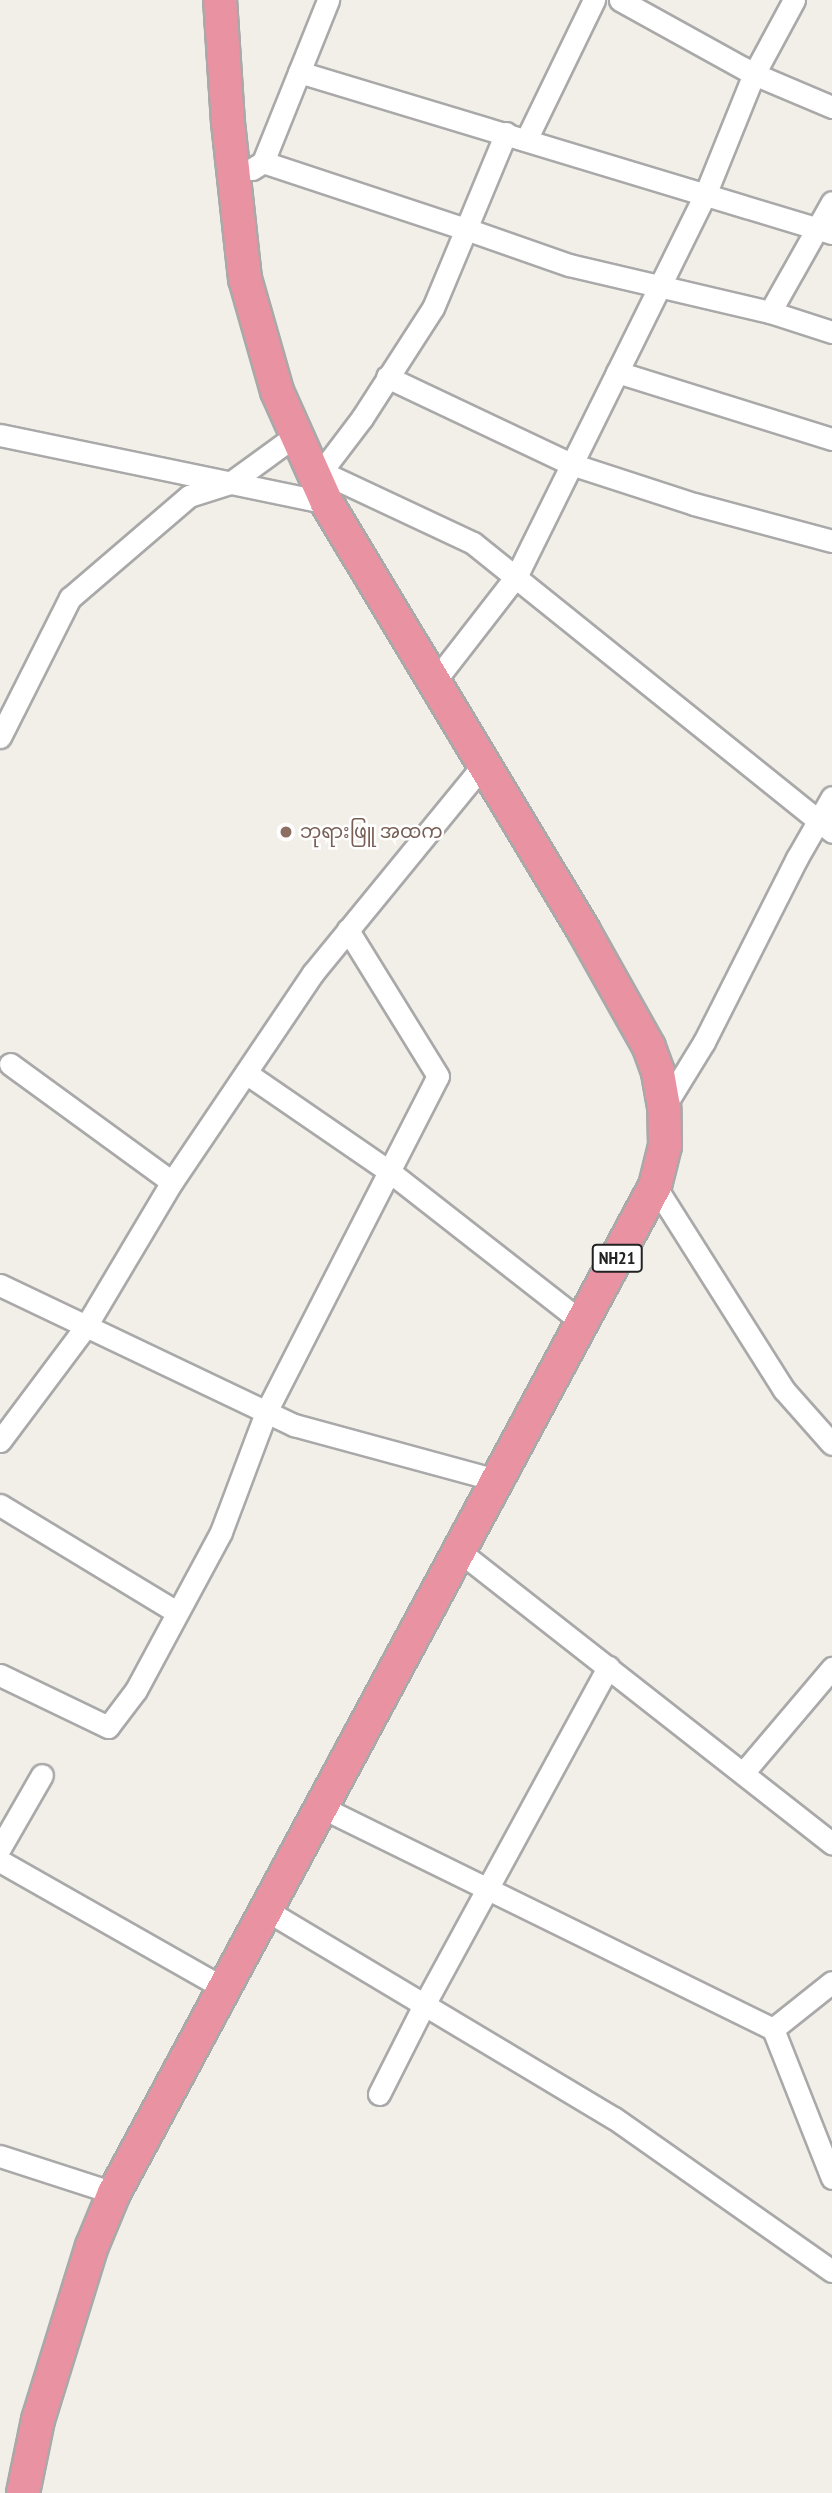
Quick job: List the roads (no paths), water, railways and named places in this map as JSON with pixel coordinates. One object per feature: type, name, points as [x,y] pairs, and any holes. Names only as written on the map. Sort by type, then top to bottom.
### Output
[{"type":"highway","name":"NH21","points":[[23,2493],[38,2420],[92,2246],[114,2193],[655,1186],[665,1146],[664,1107],[658,1072],[649,1047],[584,931],[327,503],[316,469],[296,435],[277,391],[245,279],[234,181],[220,0]]},
{"type":"street","points":[[234,181],[262,162],[328,0]]},
{"type":"street","points":[[594,0],[466,229],[433,308],[362,418],[316,469],[473,543],[517,575],[825,827]]},
{"type":"street","points":[[621,0],[754,74],[832,107]]},
{"type":"street","points":[[434,682],[517,575],[705,195],[754,74],[794,0]]},
{"type":"street","points":[[299,72],[824,231]]},
{"type":"street","points":[[262,162],[569,265],[769,312],[832,332]]},
{"type":"street","points":[[769,312],[824,231],[832,202]]},
{"type":"street","points":[[617,372],[832,439]]},
{"type":"street","points":[[387,377],[571,464],[694,504],[832,541]]},
{"type":"street","points":[[0,435],[327,503]]},
{"type":"street","points":[[0,737],[70,598],[189,496],[230,483],[296,435]]},
{"type":"street","points":[[0,1441],[86,1326],[173,1182],[313,974],[484,764]]},
{"type":"street","points":[[664,1107],[704,1042],[825,827],[832,797]]},
{"type":"street","points":[[0,1675],[108,1727],[136,1690],[221,1532],[266,1412],[438,1076],[348,930]]},
{"type":"street","points":[[10,1065],[173,1182]]},
{"type":"street","points":[[246,1073],[390,1172],[582,1322]]},
{"type":"street","points":[[655,1186],[784,1390],[832,1444]]},
{"type":"street","points":[[0,1285],[294,1425],[497,1480]]},
{"type":"street","points":[[0,1505],[177,1612]]},
{"type":"street","points":[[459,1550],[832,1843]]},
{"type":"street","points":[[379,2094],[425,2003],[608,1667]]},
{"type":"street","points":[[743,1773],[832,1668]]},
{"type":"street","points":[[0,1848],[42,1775]]},
{"type":"street","points":[[321,1807],[774,2029],[832,2178]]},
{"type":"street","points":[[0,1861],[224,1988]]},
{"type":"street","points":[[266,1910],[614,2118],[832,2271]]},
{"type":"street","points":[[774,2029],[832,1982]]},
{"type":"street","points":[[0,2156],[114,2193]]},
{"type":"place","name":"ဘုရားဖြူ အထက","points":[[286,832]]}]
